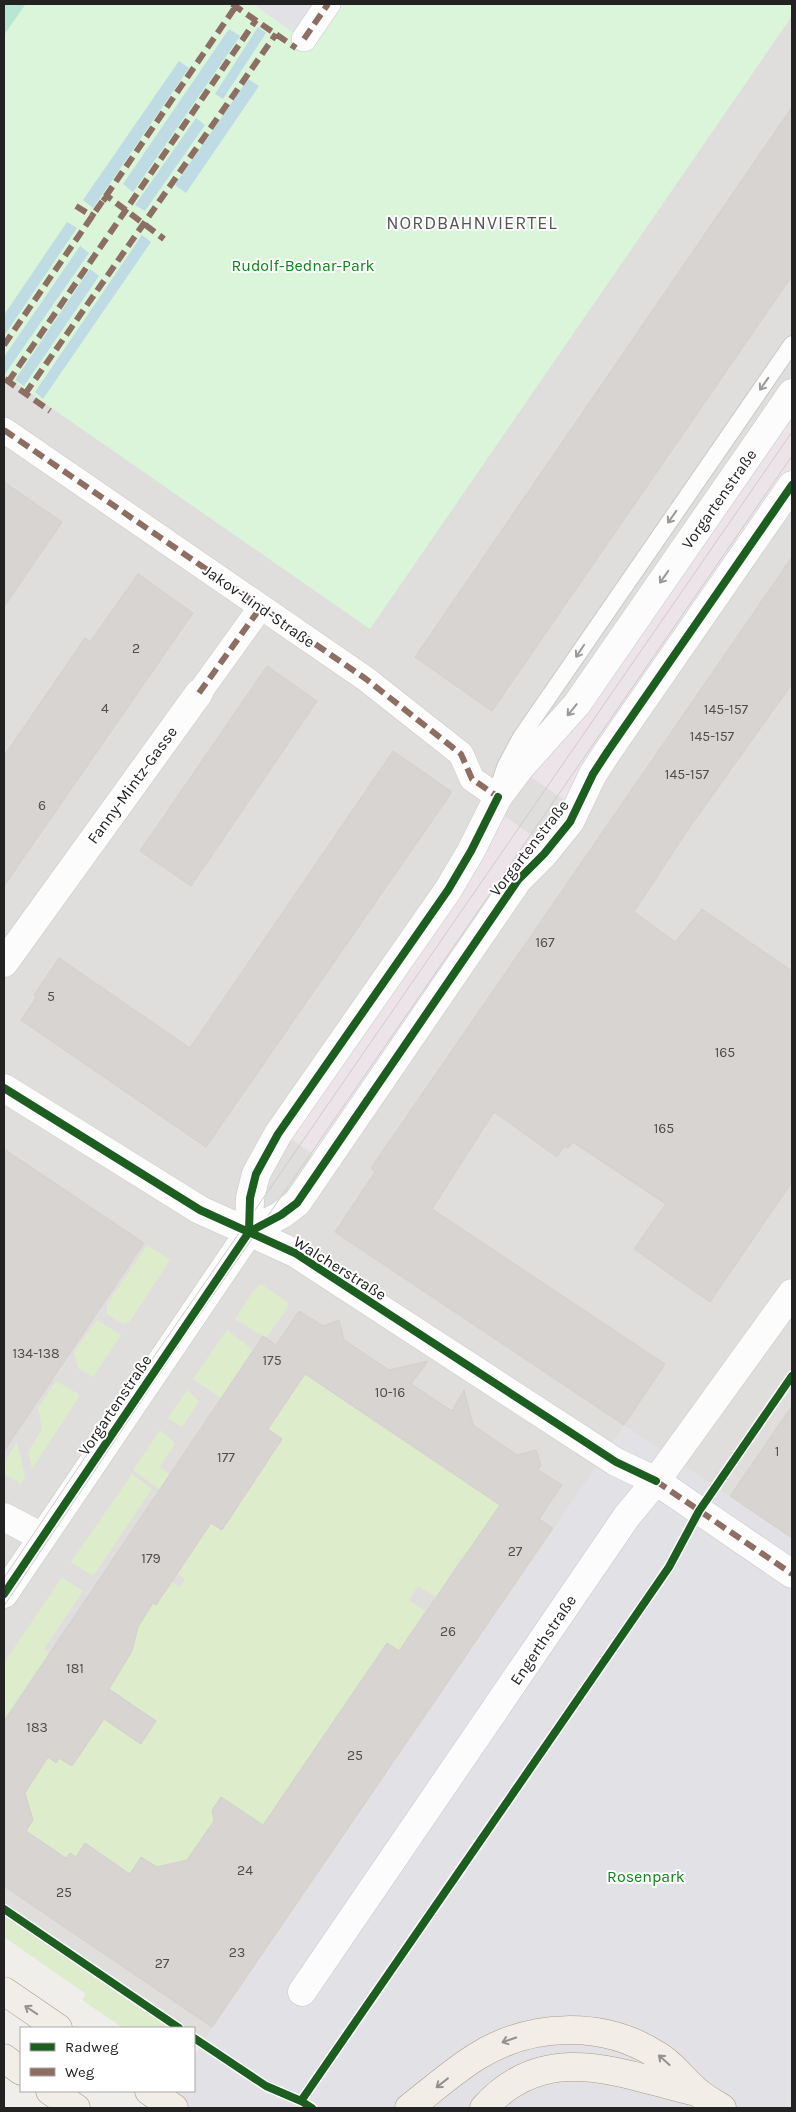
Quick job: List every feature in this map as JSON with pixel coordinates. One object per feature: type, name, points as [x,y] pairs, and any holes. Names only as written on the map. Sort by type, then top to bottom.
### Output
[{"type":"main road","points":[[4,1991],[57,2027]]},
{"type":"main road","points":[[409,2108],[475,2057],[525,2035],[552,2030],[582,2030],[631,2042],[658,2055],[710,2101]]},
{"type":"main road","points":[[4,2058],[20,2070]]},
{"type":"main road","points":[[484,2108],[514,2083],[538,2072],[584,2065],[614,2070],[710,2101]]},
{"type":"main road","points":[[52,2092],[76,2108]]},
{"type":"main road","points":[[150,2092],[174,2108]]},
{"type":"street","points":[[304,39],[328,4]]},
{"type":"street","name":"Vorgartenstraße","points":[[249,1232],[250,1198],[256,1174],[278,1134],[448,890],[498,797],[519,769],[577,704],[792,393]]},
{"type":"street","name":"Jakov-Lind-Straße","points":[[4,430],[366,679],[461,754],[472,779],[498,797]]},
{"type":"street","name":"Vorgartenstraße","points":[[4,1594],[249,1232],[281,1215],[297,1203],[518,880],[544,854],[570,822],[593,774],[608,751],[792,485]]},
{"type":"street","name":"Fanny-Mintz-Gasse","points":[[4,963],[261,607]]},
{"type":"street","name":"Walcherstraße","points":[[4,1088],[200,1210],[295,1254],[616,1462],[656,1480],[792,1574]]},
{"type":"street","name":"Engerthstraße","points":[[302,1992],[627,1516],[656,1480],[792,1293]]},
{"type":"street","points":[[4,1517],[42,1537]]},
{"type":"lane","points":[[498,797],[505,767],[521,737],[792,344]]},
{"type":"shaded area","points":[[4,4],[792,4],[792,1598],[227,2069],[195,2046],[195,2027],[168,2027],[4,1917]]},
{"type":"shaded area","points":[[253,4],[340,4],[311,45]]},
{"type":"shaded area","points":[[792,407],[792,470],[593,759],[570,804],[525,773]]},
{"type":"shaded area","points":[[500,813],[543,843],[314,1155],[288,1137]]},
{"type":"shaded area","points":[[624,1425],[792,1538],[792,2108],[159,2108],[169,2092],[195,2092],[195,2054]]},
{"type":"green space","name":"Rudolf-Bednar-Park","points":[[4,4],[792,4],[792,16],[370,629],[4,375]]},
{"type":"green space","points":[[4,4],[25,5],[4,35]]},
{"type":"green space","points":[[147,1245],[170,1260],[130,1321],[123,1324],[107,1314],[107,1304]]},
{"type":"green space","points":[[260,1285],[287,1302],[288,1307],[266,1338],[235,1319],[253,1291]]},
{"type":"green space","points":[[97,1320],[121,1335],[93,1377],[78,1368],[74,1352]]},
{"type":"green space","points":[[227,1330],[253,1350],[221,1398],[193,1379]]},
{"type":"green space","points":[[304,1364],[317,1382],[489,1498],[509,1502],[485,1530],[476,1544],[468,1563],[461,1558],[436,1597],[418,1586],[409,1600],[425,1611],[399,1651],[387,1643],[263,1826],[221,1797],[212,1810],[214,1821],[187,1860],[165,1873],[141,1857],[117,1893],[85,1844],[76,1857],[70,1853],[66,1859],[22,1829],[29,1827],[33,1819],[29,1807],[23,1802],[17,1804],[48,1757],[56,1762],[59,1758],[72,1766],[82,1751],[95,1713],[140,1744],[156,1721],[100,1683],[153,1603],[157,1605],[172,1582],[180,1587],[185,1579],[178,1574],[198,1543],[208,1522],[222,1530],[282,1440],[263,1426],[285,1405],[292,1393],[287,1390]]},
{"type":"green space","points":[[56,1381],[80,1395],[32,1469],[28,1452],[42,1429],[38,1408]]},
{"type":"green space","points":[[187,1390],[199,1401],[182,1427],[168,1418]]},
{"type":"green space","points":[[160,1430],[175,1443],[160,1467],[170,1475],[160,1490],[133,1470]]},
{"type":"green space","points":[[17,1442],[25,1478],[21,1484],[4,1474],[4,1463]]},
{"type":"green space","points":[[132,1474],[152,1489],[93,1576],[71,1562]]},
{"type":"green space","points":[[62,1577],[83,1591],[44,1649],[50,1654],[4,1721],[4,1663]]},
{"type":"green space","points":[[4,1917],[168,2027],[122,2027],[82,2000],[86,1994],[4,1937]]},
{"type":"water","points":[[258,27],[266,33],[223,99],[215,94]]},
{"type":"water","points":[[229,29],[240,36],[133,192],[123,184]]},
{"type":"water","points":[[179,61],[189,68],[93,208],[83,200]]},
{"type":"water","points":[[248,79],[259,86],[186,193],[175,185]]},
{"type":"water","points":[[196,118],[205,125],[145,211],[135,205]]},
{"type":"water","points":[[67,222],[77,228],[4,336],[4,315]]},
{"type":"water","points":[[142,235],[151,242],[43,399],[35,392]]},
{"type":"water","points":[[80,246],[89,253],[5,374],[4,357]]},
{"type":"water","points":[[90,269],[99,276],[24,386],[15,380]]},
{"type":"building","points":[[792,107],[792,276],[492,711],[415,657]]},
{"type":"building","points":[[4,482],[62,522],[4,607]]},
{"type":"building","points":[[792,557],[792,684],[685,834],[634,912],[675,942],[702,909],[792,971],[792,1182],[710,1302],[634,1249],[666,1204],[573,1142],[568,1148],[564,1146],[557,1157],[494,1112],[432,1209],[665,1364],[624,1425],[335,1232],[375,1172],[371,1168]]},
{"type":"building","points":[[138,574],[193,613],[4,886],[4,756],[85,638],[90,642]]},
{"type":"building","points":[[267,666],[317,701],[191,886],[140,851]]},
{"type":"building","points":[[393,751],[452,792],[206,1147],[21,1020],[36,998],[34,995],[59,958],[190,1048]]},
{"type":"building","points":[[4,1149],[144,1243],[4,1451]]},
{"type":"building","points":[[299,1311],[323,1326],[339,1320],[344,1340],[389,1370],[428,1361],[411,1384],[452,1411],[464,1390],[473,1425],[517,1455],[536,1450],[541,1465],[538,1470],[562,1485],[539,1519],[553,1528],[212,2027],[4,1886],[4,1721],[263,1336],[276,1345]],"holes":[[[305,1374],[500,1505],[399,1651],[387,1643],[263,1825],[221,1797],[212,1810],[214,1821],[187,1860],[157,1867],[141,1857],[130,1874],[85,1843],[76,1857],[70,1853],[66,1858],[26,1831],[33,1820],[25,1793],[48,1757],[56,1763],[59,1758],[72,1766],[104,1719],[141,1744],[156,1721],[109,1689],[132,1651],[138,1627],[153,1603],[156,1605],[211,1523],[222,1530],[282,1439],[268,1429]]]},
{"type":"building","points":[[792,1406],[792,1538],[730,1496]]},
{"type":"tram line","points":[[4,1578],[106,1426],[792,432]]},
{"type":"tram line","points":[[4,1606],[185,1336],[792,456]]},
{"type":"marked path","points":[[232,4],[296,48]]},
{"type":"marked path","points":[[304,39],[328,4]]},
{"type":"marked path","points":[[4,345],[236,6]]},
{"type":"marked path","points":[[8,382],[256,20]]},
{"type":"marked path","points":[[25,394],[276,34]]},
{"type":"marked path","points":[[103,201],[107,196],[164,239]]},
{"type":"marked path","points":[[76,206],[92,216],[94,213]]},
{"type":"marked path","points":[[5,379],[50,411]]},
{"type":"marked path","points":[[4,430],[366,679],[461,754],[472,779],[498,797]]},
{"type":"marked path","points":[[199,693],[261,607]]},
{"type":"marked path","points":[[656,1481],[792,1574]]},
{"type":"cycle path","points":[[249,1232],[281,1215],[297,1203],[518,880],[544,854],[570,822],[593,774],[608,751],[792,485]]},
{"type":"cycle path","points":[[4,1594],[249,1232],[250,1198],[256,1174],[278,1134],[448,890],[471,851],[498,797]]},
{"type":"cycle path","points":[[4,1088],[200,1210],[295,1253],[616,1462],[656,1481]]},
{"type":"cycle path","points":[[301,2101],[669,1567],[699,1511],[792,1376]]},
{"type":"cycle path","points":[[4,1909],[178,2027]]},
{"type":"cycle path","points":[[195,2039],[266,2086],[301,2101],[312,2108]]},
{"type":"district","name":"NORDBAHNVIERTEL","points":[[472,223]]},
{"type":"park label","name":"Rosenpark","points":[[646,1876]]}]
